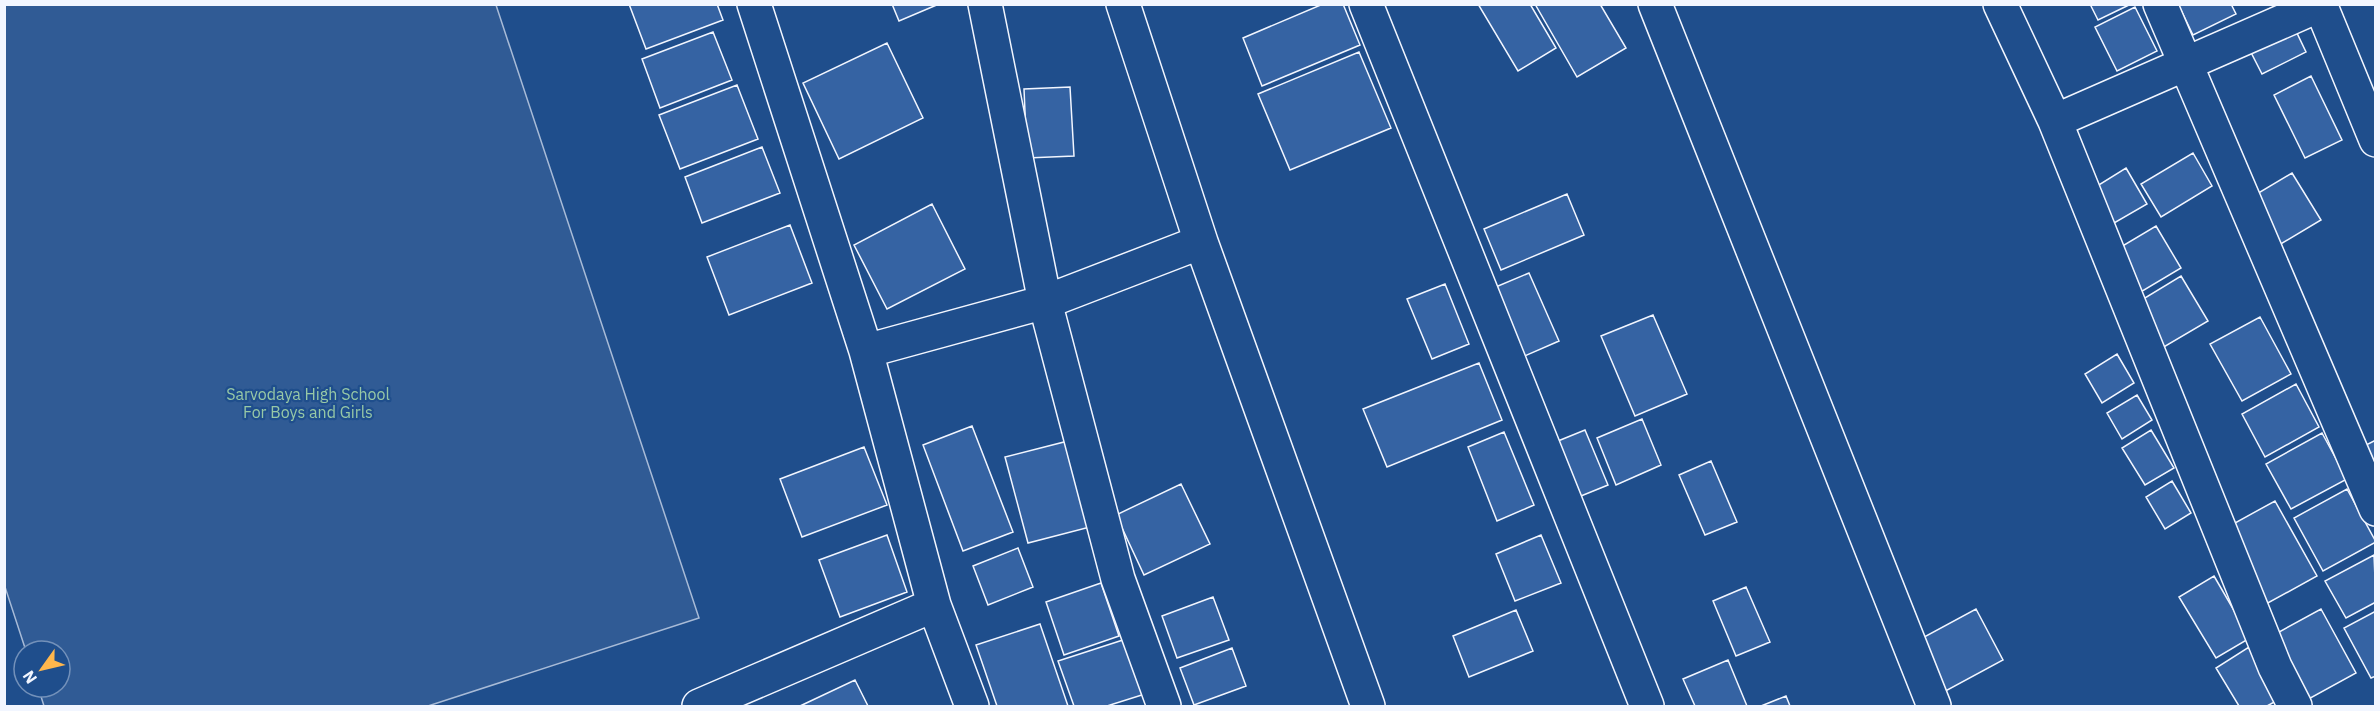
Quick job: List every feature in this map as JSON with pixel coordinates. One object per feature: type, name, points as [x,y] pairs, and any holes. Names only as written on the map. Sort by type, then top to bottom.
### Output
[{"type":"street","points":[[754,4],[866,351],[934,605],[972,706]]},
{"type":"street","points":[[985,4],[1045,302],[1118,579],[1164,706]]},
{"type":"street","points":[[1123,4],[1201,242],[1368,706]]},
{"type":"street","points":[[1366,4],[1647,706]]},
{"type":"street","points":[[1655,4],[1934,706]]},
{"type":"street","points":[[2000,4],[2055,121],[2271,656],[2295,706]]},
{"type":"street","points":[[2160,4],[2376,509]]},
{"type":"street","points":[[2055,121],[2320,5],[2376,140]]},
{"type":"street","points":[[866,351],[1045,302],[1201,242]]},
{"type":"street","points":[[699,706],[760,694],[934,605]]},
{"type":"shaded area","name":"Sarvodaya High School For Boys and Girls","points":[[4,5],[496,5],[699,618],[428,706],[44,706],[42,699],[72,699],[72,639],[22,639],[5,587]]},
{"type":"building","points":[[629,4],[717,4],[723,20],[646,49]]},
{"type":"building","points":[[892,4],[939,4],[899,21]]},
{"type":"building","points":[[1323,4],[1343,4],[1360,45],[1262,86],[1243,38]]},
{"type":"building","points":[[1478,4],[1530,4],[1556,48],[1518,71]]},
{"type":"building","points":[[1535,4],[1600,4],[1626,48],[1577,77]]},
{"type":"building","points":[[2090,4],[2131,4],[2098,20]]},
{"type":"building","points":[[2178,4],[2231,4],[2236,14],[2193,35]]},
{"type":"building","points":[[2283,4],[2306,52],[2262,74],[2237,25]]},
{"type":"building","points":[[2135,7],[2157,51],[2117,71],[2095,27]]},
{"type":"building","points":[[713,32],[732,80],[660,108],[642,59]]},
{"type":"building","points":[[887,43],[923,118],[839,159],[803,83]]},
{"type":"building","points":[[1359,52],[1391,128],[1290,170],[1258,94]]},
{"type":"building","points":[[2311,76],[2342,140],[2305,158],[2274,95]]},
{"type":"building","points":[[737,85],[758,139],[680,169],[659,115]]},
{"type":"building","points":[[1070,87],[1074,156],[1027,158],[1024,89]]},
{"type":"building","points":[[762,147],[780,193],[702,223],[685,177]]},
{"type":"building","points":[[2193,153],[2212,186],[2161,217],[2141,184]]},
{"type":"building","points":[[2126,168],[2147,204],[2102,230],[2081,196]]},
{"type":"building","points":[[2292,173],[2321,220],[2279,245],[2250,198]]},
{"type":"building","points":[[1567,194],[1584,235],[1501,270],[1484,229]]},
{"type":"building","points":[[932,204],[965,269],[887,309],[854,245]]},
{"type":"building","points":[[790,225],[812,283],[729,315],[707,257]]},
{"type":"building","points":[[2156,226],[2181,268],[2134,296],[2109,254]]},
{"type":"building","points":[[1529,273],[1559,341],[1520,358],[1491,289]]},
{"type":"building","points":[[2181,276],[2208,321],[2157,351],[2130,307]]},
{"type":"building","points":[[1445,284],[1469,344],[1432,359],[1407,299]]},
{"type":"building","points":[[1653,315],[1687,394],[1635,416],[1601,336]]},
{"type":"building","points":[[2260,317],[2291,374],[2242,401],[2210,344]]},
{"type":"building","points":[[2117,354],[2134,383],[2102,403],[2085,374]]},
{"type":"building","points":[[1479,363],[1502,420],[1387,467],[1363,409]]},
{"type":"building","points":[[2296,384],[2319,427],[2265,457],[2242,414]]},
{"type":"building","points":[[2137,395],[2152,420],[2122,439],[2107,413]]},
{"type":"building","points":[[1642,419],[1661,465],[1616,485],[1597,438]]},
{"type":"building","points":[[972,426],[1013,532],[963,551],[923,445]]},
{"type":"building","points":[[1585,430],[1608,485],[1581,496],[1558,441]]},
{"type":"building","points":[[2151,430],[2174,468],[2145,485],[2122,448]]},
{"type":"building","points":[[1504,432],[1534,505],[1497,521],[1468,447]]},
{"type":"building","points":[[2322,433],[2347,479],[2291,509],[2266,464]]},
{"type":"building","points":[[2376,440],[2376,487],[2356,450]]},
{"type":"building","points":[[1068,441],[1090,527],[1028,543],[1005,457]]},
{"type":"building","points":[[864,447],[887,505],[802,537],[780,479]]},
{"type":"building","points":[[1711,461],[1737,522],[1705,535],[1679,475]]},
{"type":"building","points":[[2172,481],[2191,513],[2165,529],[2146,497]]},
{"type":"building","points":[[1181,484],[1210,544],[1144,575],[1116,515]]},
{"type":"building","points":[[2347,489],[2376,542],[2323,571],[2294,518]]},
{"type":"building","points":[[2275,501],[2317,576],[2266,604],[2224,529]]},
{"type":"building","points":[[887,535],[907,592],[840,617],[819,560]]},
{"type":"building","points":[[1541,535],[1561,583],[1515,601],[1496,554]]},
{"type":"building","points":[[1018,548],[1033,587],[988,605],[973,566]]},
{"type":"building","points":[[2374,555],[2376,602],[2346,618],[2325,581]]},
{"type":"building","points":[[2214,576],[2250,638],[2216,658],[2179,597]]},
{"type":"building","points":[[1101,583],[1119,636],[1064,655],[1046,602]]},
{"type":"building","points":[[1746,587],[1770,642],[1736,656],[1713,601]]},
{"type":"building","points":[[1213,597],[1229,640],[1177,658],[1162,616]]},
{"type":"building","points":[[1976,609],[2003,660],[1940,694],[1913,643]]},
{"type":"building","points":[[2321,609],[2356,673],[2305,701],[2270,637]]},
{"type":"building","points":[[1516,610],[1533,651],[1469,677],[1453,636]]},
{"type":"building","points":[[2376,611],[2376,676],[2371,678],[2344,628]]},
{"type":"building","points":[[1040,624],[1068,706],[997,706],[976,645]]},
{"type":"building","points":[[1126,639],[1145,694],[1107,706],[1074,706],[1058,661]]},
{"type":"building","points":[[2249,647],[2280,699],[2267,706],[2239,706],[2216,668]]},
{"type":"building","points":[[1232,648],[1246,686],[1194,705],[1180,668]]},
{"type":"building","points":[[1728,660],[1747,706],[1695,706],[1683,679]]},
{"type":"building","points":[[855,680],[868,706],[800,706]]},
{"type":"building","points":[[1786,696],[1790,706],[1761,706]]}]
